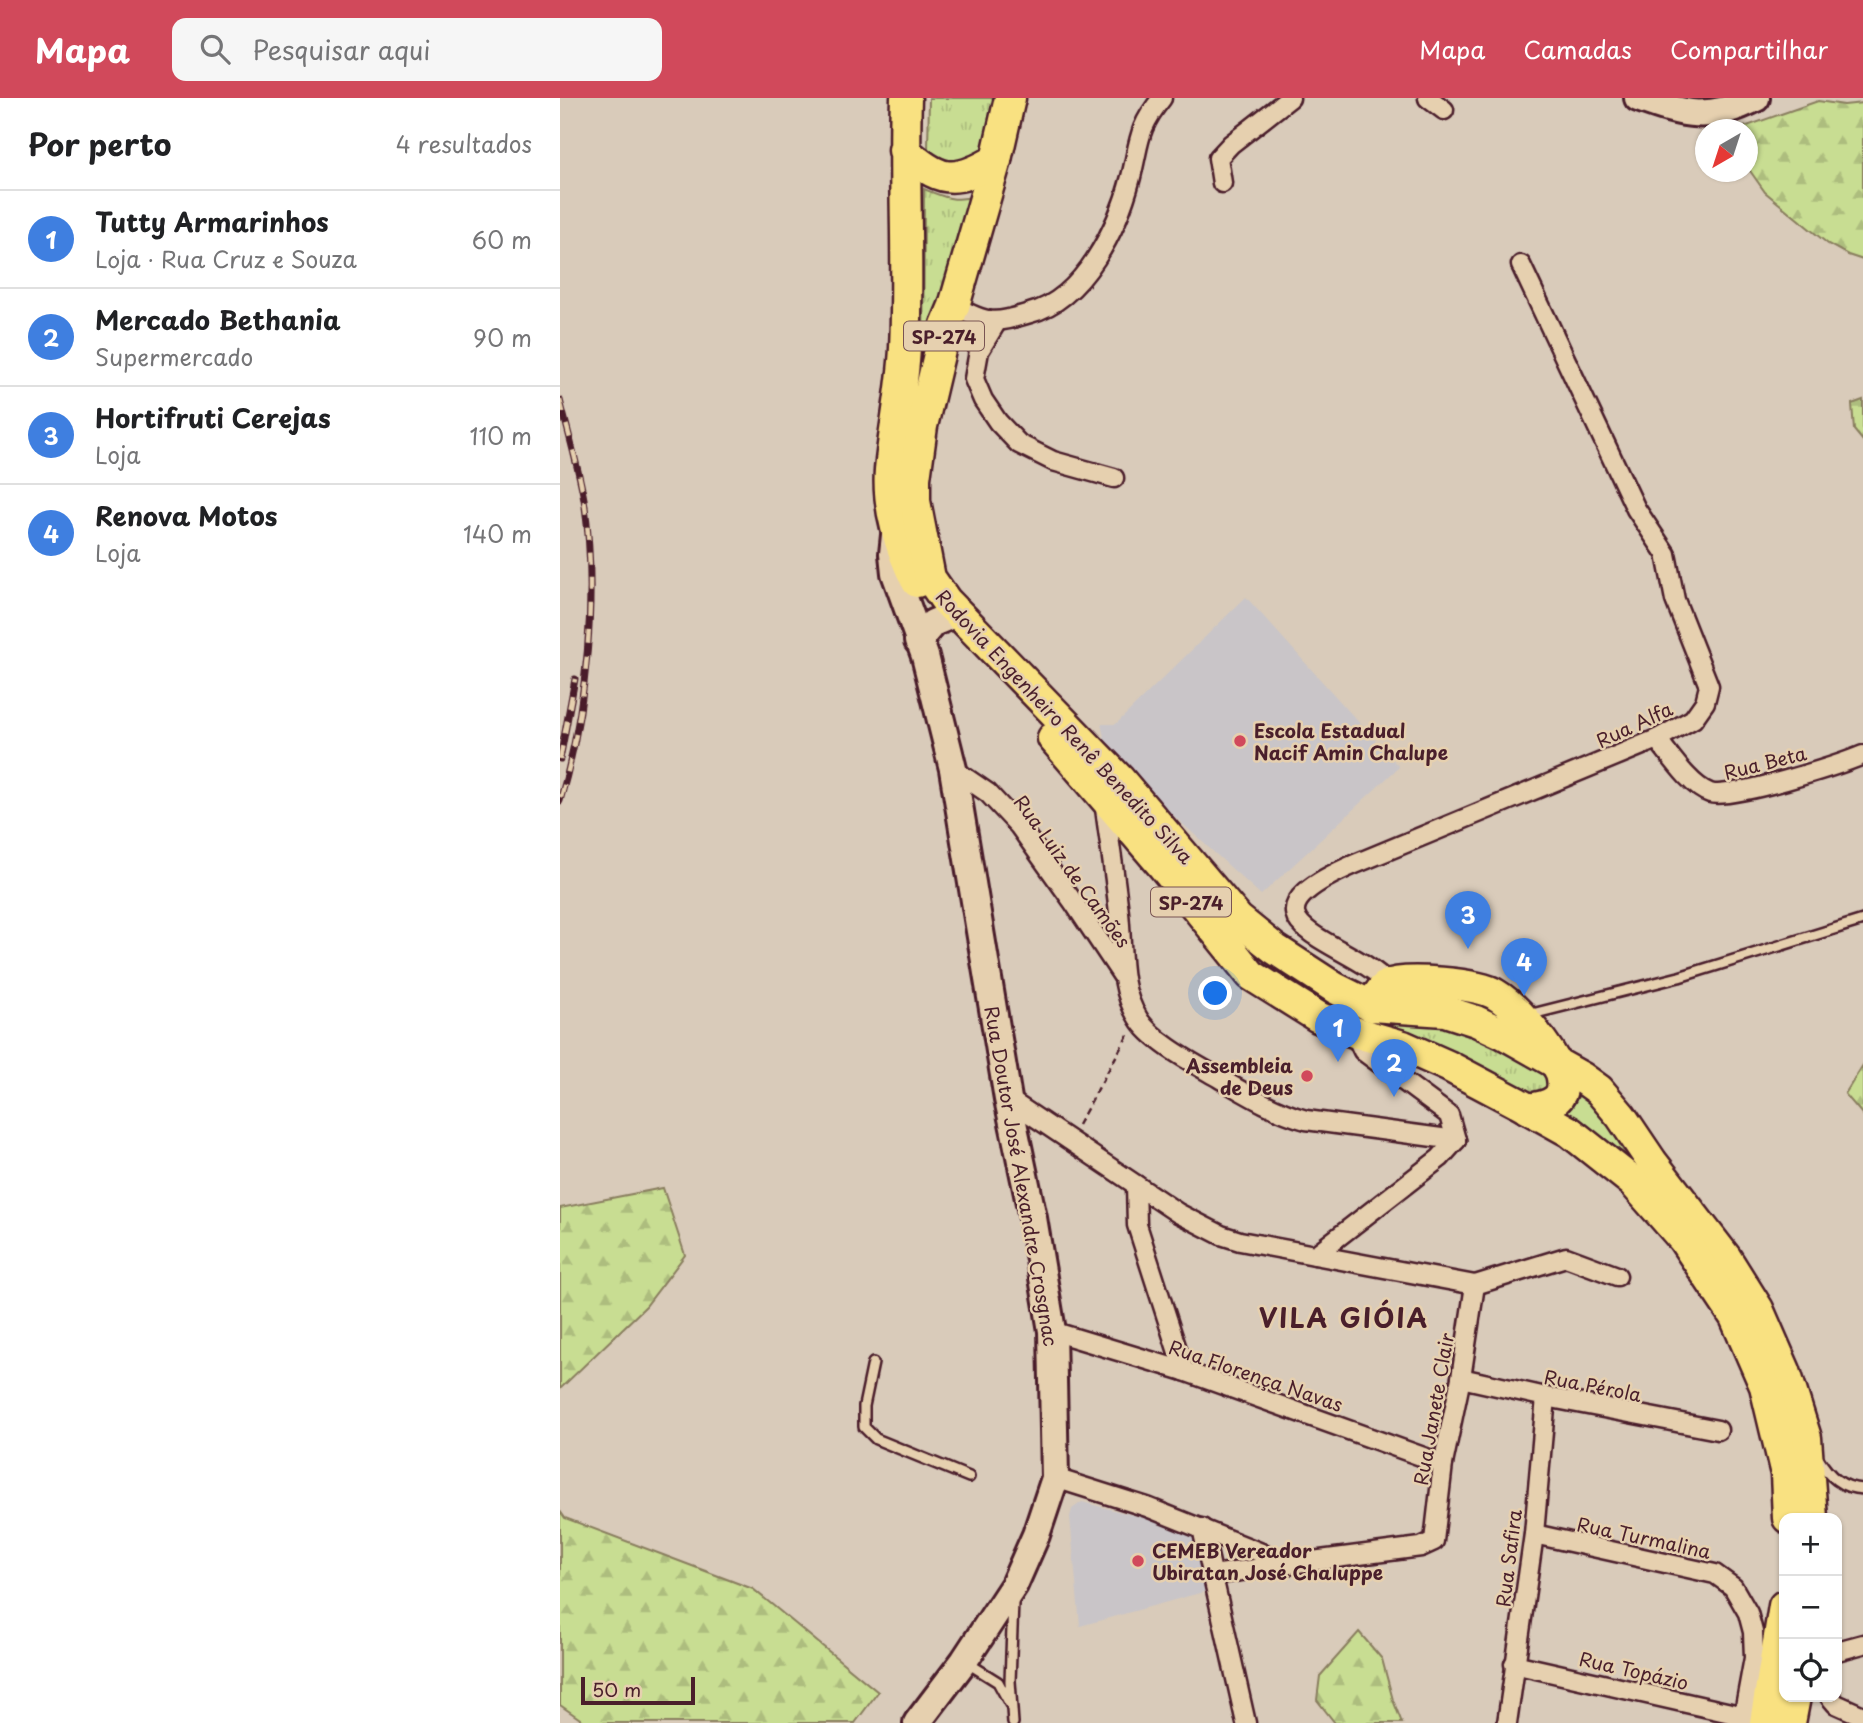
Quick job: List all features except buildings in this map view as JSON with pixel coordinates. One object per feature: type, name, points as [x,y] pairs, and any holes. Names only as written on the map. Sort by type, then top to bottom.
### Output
[{"type":"main road","name":"Rodovia Engenheiro Renê Benedito Silva","points":[[906,98],[905,349],[890,471],[891,504],[897,530],[922,591],[1163,866],[1251,975],[1318,1017],[1354,1032],[1403,1046],[1448,1066],[1528,1109],[1570,1132],[1633,1182],[1683,1239],[1735,1317],[1765,1386],[1786,1474],[1788,1513]]},
{"type":"main road","name":"Rodovia Engenheiro Renê Benedito Silva","points":[[1010,98],[996,160],[954,306],[946,325],[922,426],[915,500],[930,578],[960,616],[1120,780],[1238,919],[1275,949],[1335,988],[1380,995],[1413,1009],[1445,1011],[1476,1021],[1581,1077],[1599,1090],[1727,1258],[1758,1308],[1785,1371],[1806,1438],[1812,1513]]},
{"type":"main road","points":[[1638,98],[1671,109],[1706,115],[1734,109],[1756,98]]},
{"type":"main road","points":[[904,150],[938,176],[965,176],[996,160]]},
{"type":"main road","name":"Rua Doutor José Alexandre Crosgnac","points":[[897,530],[893,540],[895,573],[931,677],[953,769],[1007,1099],[1033,1218],[1052,1331],[1055,1478],[1036,1535],[1014,1584],[964,1661],[917,1723]]},
{"type":"main road","points":[[918,641],[933,623],[945,618]]},
{"type":"main road","points":[[1251,975],[1260,957],[1275,949]]},
{"type":"main road","points":[[1380,995],[1420,982],[1460,985],[1497,995],[1521,1016],[1558,1065],[1564,1083],[1562,1093],[1553,1104],[1528,1109]]},
{"type":"main road","points":[[1413,1009],[1460,985]]},
{"type":"main road","points":[[1750,1721],[1765,1657],[1779,1619]]},
{"type":"main road","points":[[1790,1723],[1794,1702]]},
{"type":"street","points":[[954,306],[973,316],[996,323],[1037,312],[1058,302],[1077,284],[1108,238],[1132,175],[1144,121],[1162,98]]},
{"type":"street","points":[[1222,183],[1218,158],[1231,144],[1290,98]]},
{"type":"street","points":[[1428,98],[1444,110]]},
{"type":"street","name":"Rua Alfa","points":[[1380,995],[1375,970],[1310,934],[1299,923],[1296,913],[1298,903],[1311,886],[1337,872],[1657,739],[1693,719],[1705,702],[1709,686],[1675,600],[1666,554],[1636,509],[1521,265]]},
{"type":"street","points":[[996,323],[979,351],[974,379],[983,400],[998,422],[1019,444],[1054,461],[1114,478]]},
{"type":"street","name":"Rua Beta","points":[[1657,739],[1698,787],[1718,795],[1773,783],[1863,755]]},
{"type":"street","name":"Rua Luiz de Camões","points":[[953,769],[988,793],[1019,826],[1122,975]]},
{"type":"street","points":[[1104,798],[1119,917],[1122,975],[1138,1018],[1149,1032],[1200,1068],[1286,1114],[1306,1120],[1456,1140]]},
{"type":"street","points":[[1354,1032],[1363,1051],[1448,1115],[1456,1140]]},
{"type":"street","points":[[1007,1099],[1136,1185],[1221,1236],[1475,1285],[1566,1257],[1618,1276]]},
{"type":"street","points":[[1315,1255],[1440,1158],[1456,1140]]},
{"type":"street","points":[[1136,1185],[1137,1224],[1184,1370]]},
{"type":"street","name":"Rua Janete Clair","points":[[1289,1564],[1421,1547],[1434,1541],[1443,1464],[1461,1378],[1475,1285]]},
{"type":"street","name":"Rua Florença Navas","points":[[1052,1331],[1184,1370],[1443,1464]]},
{"type":"street","name":"Rua Pérola","points":[[1461,1378],[1718,1430]]},
{"type":"street","name":"Rua Safira","points":[[1507,1723],[1534,1534],[1546,1397]]},
{"type":"street","points":[[1055,1478],[1147,1507],[1289,1564]]},
{"type":"street","points":[[1202,1528],[1246,1723]]},
{"type":"street","name":"Rua Turmalina","points":[[1534,1534],[1715,1574],[1733,1587],[1748,1613],[1765,1657]]},
{"type":"street","points":[[1213,1575],[1289,1564]]},
{"type":"street","points":[[1842,1650],[1863,1644]]},
{"type":"street","name":"Rua Topázio","points":[[1514,1664],[1750,1721]]},
{"type":"street","points":[[1834,1702],[1863,1716]]},
{"type":"lane","points":[[1521,1016],[1679,977],[1863,920]]},
{"type":"lane","points":[[873,1363],[864,1406],[864,1427],[876,1439],[969,1477]]},
{"type":"lane","points":[[1806,1438],[1832,1479],[1863,1489]]},
{"type":"lane","points":[[1013,1723],[1011,1628],[1014,1584]]},
{"type":"lane","points":[[964,1661],[998,1682],[1011,1705]]},
{"type":"path","points":[[1069,1141],[1138,1018]]},
{"type":"shaded area","name":"Escola Estadual Nacif Amin Chalupe","points":[[1246,597],[1399,767],[1261,895],[1109,757],[1101,724],[1116,724]]},
{"type":"shaded area","name":"CEMEB Vereador Ubiratan José Chaluppe","points":[[1082,1502],[1195,1531],[1207,1591],[1080,1626],[1070,1517],[1072,1509]]},
{"type":"green space","points":[[929,98],[998,98],[984,148],[978,158],[939,165],[928,150]]},
{"type":"green space","points":[[1818,101],[1844,105],[1863,103],[1863,260],[1828,244],[1765,192],[1758,182],[1758,122]]},
{"type":"green space","points":[[924,189],[955,199],[973,196],[923,385]]},
{"type":"green space","points":[[1863,400],[1863,441],[1854,430],[1852,404]]},
{"type":"green space","points":[[1282,969],[1482,1040],[1547,1072],[1552,1090],[1533,1097],[1313,1009],[1265,970]]},
{"type":"green space","points":[[1863,1065],[1863,1115],[1845,1094]]},
{"type":"green space","points":[[1581,1093],[1604,1114],[1633,1169],[1564,1116]]},
{"type":"green space","points":[[663,1188],[685,1255],[646,1306],[560,1389],[560,1208]]},
{"type":"green space","points":[[560,1511],[565,1518],[753,1589],[878,1692],[855,1723],[586,1723],[560,1705]]},
{"type":"green space","points":[[1359,1632],[1382,1659],[1402,1723],[1335,1723],[1317,1700],[1320,1676]]},
{"type":"railway","points":[[560,400],[584,499],[590,573],[590,612],[583,690],[560,801]]},
{"type":"railway","points":[[560,759],[575,679]]},
{"type":"place","name":"Escola Estadual Nacif Amin Chalupe","points":[[1240,741]]},
{"type":"place","name":"Hortifruti Cerejas","points":[[1468,949]]},
{"type":"place","name":"Renova Motos","points":[[1524,996]]},
{"type":"place","name":"Tutty Armarinhos","points":[[1338,1062]]},
{"type":"place","name":"Assembleia de Deus","points":[[1307,1076]]},
{"type":"place","name":"Mercado Bethania","points":[[1394,1097]]},
{"type":"place","name":"CEMEB Vereador Ubiratan José Chaluppe","points":[[1138,1561]]},
{"type":"district","name":"VILA GIÓIA","points":[[1344,1317]]}]
